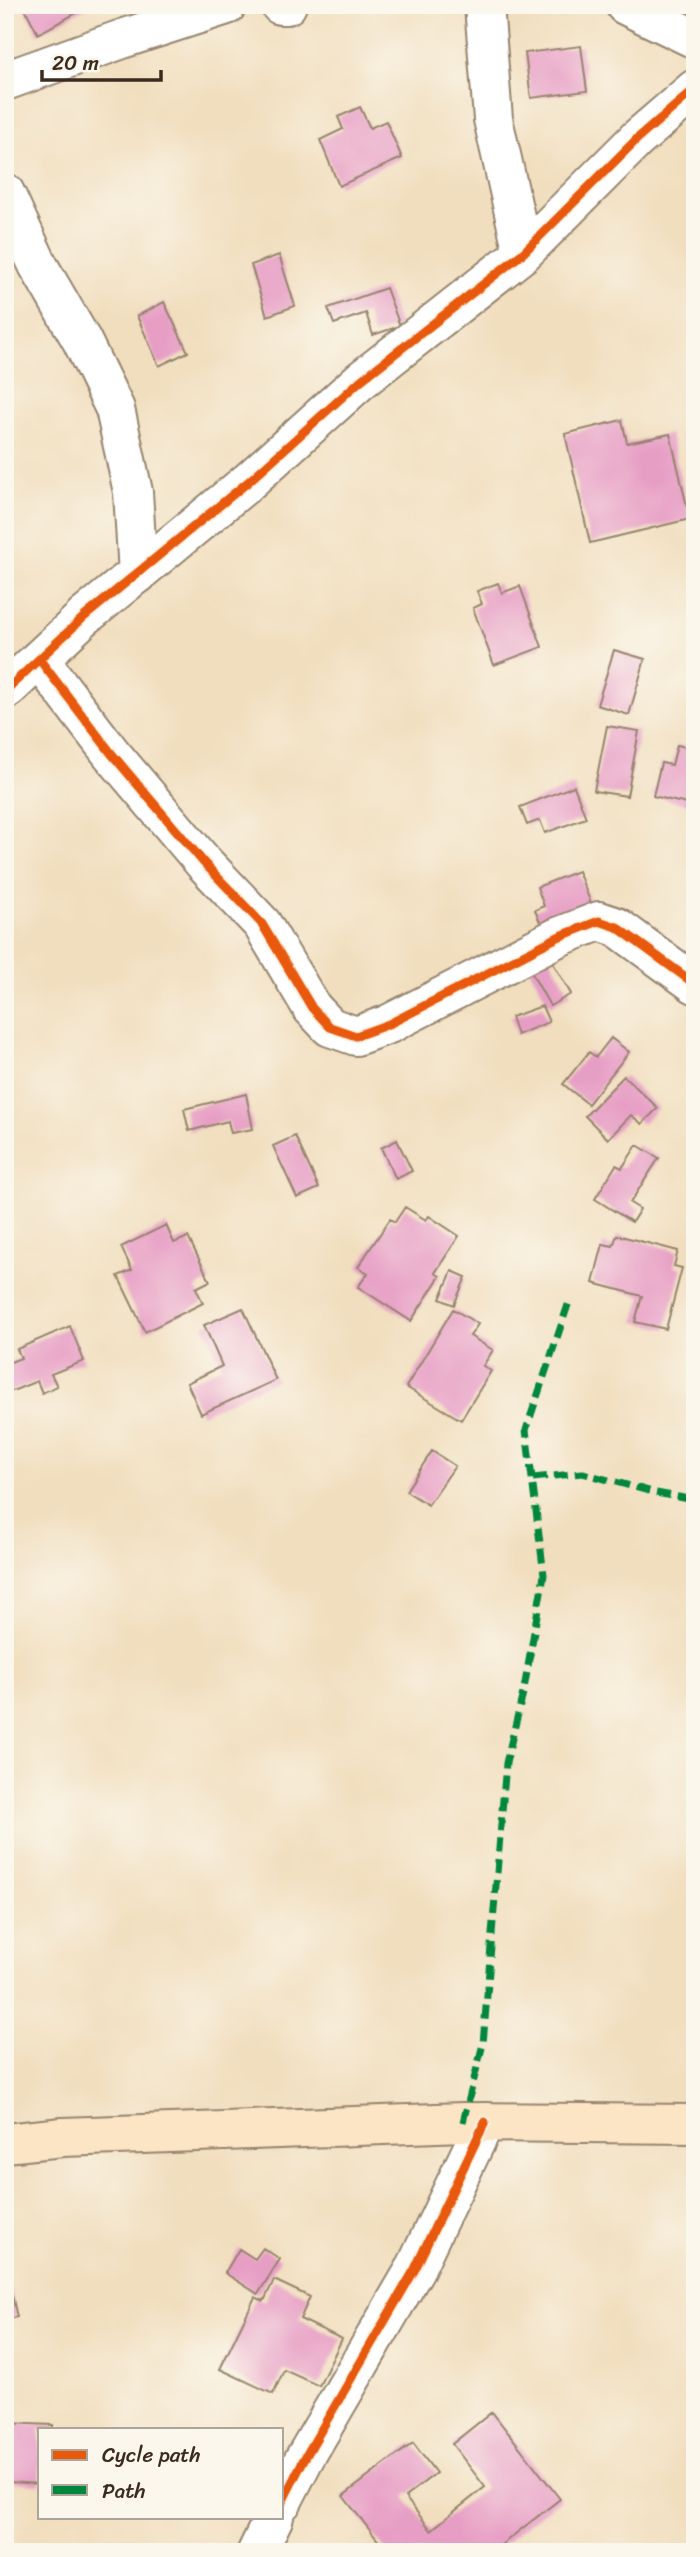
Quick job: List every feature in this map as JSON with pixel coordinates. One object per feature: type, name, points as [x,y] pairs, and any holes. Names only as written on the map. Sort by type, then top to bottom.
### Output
[{"type":"main road","points":[[5,2143],[63,2137],[485,2122],[695,2124]]},
{"type":"street","points":[[5,82],[125,38],[227,5]]},
{"type":"street","points":[[280,5],[287,5]]},
{"type":"street","points":[[484,5],[493,119],[523,253]]},
{"type":"street","points":[[625,5],[695,38]]},
{"type":"street","points":[[5,691],[248,482],[360,381],[523,253],[619,156],[695,89]]},
{"type":"street","points":[[5,193],[38,265],[82,341],[115,409],[133,492],[138,574]]},
{"type":"street","points":[[39,659],[111,753],[205,863],[262,924],[312,1008],[330,1027],[356,1035],[389,1024],[558,937],[599,921],[617,927],[695,984]]},
{"type":"street","points":[[284,2498],[415,2269],[485,2122]]},
{"type":"street","points":[[257,2552],[274,2518]]},
{"type":"building","points":[[23,5],[91,5],[38,34]]},
{"type":"building","points":[[581,46],[587,91],[531,98],[525,53]]},
{"type":"building","points":[[360,107],[370,128],[386,121],[402,158],[339,186],[320,140],[343,129],[338,117]]},
{"type":"building","points":[[279,255],[295,306],[267,316],[251,265]]},
{"type":"building","points":[[386,288],[400,326],[373,335],[366,313],[334,324],[328,308]]},
{"type":"building","points":[[164,302],[188,352],[159,366],[137,316]]},
{"type":"building","points":[[622,420],[627,443],[670,434],[690,519],[590,543],[565,434]]},
{"type":"building","points":[[498,583],[502,593],[520,586],[542,647],[494,665],[473,608],[482,604],[477,591]]},
{"type":"building","points":[[614,650],[645,659],[629,715],[597,705]]},
{"type":"building","points":[[607,726],[639,731],[627,796],[594,791]]},
{"type":"building","points":[[677,745],[695,749],[695,806],[653,796],[661,763],[672,765]]},
{"type":"building","points":[[574,786],[586,818],[545,833],[540,820],[527,825],[520,807]]},
{"type":"building","points":[[578,871],[594,911],[544,932],[535,910],[544,906],[537,887]]},
{"type":"building","points":[[546,951],[571,994],[550,1006],[526,963]]},
{"type":"building","points":[[542,1006],[549,1022],[517,1035],[511,1017]]},
{"type":"building","points":[[611,1038],[629,1052],[588,1104],[563,1084],[589,1052],[596,1057]]},
{"type":"building","points":[[624,1076],[658,1108],[642,1124],[631,1115],[608,1139],[585,1116]]},
{"type":"building","points":[[246,1094],[253,1129],[231,1133],[228,1121],[189,1131],[184,1109]]},
{"type":"building","points":[[295,1136],[319,1188],[297,1198],[273,1146]]},
{"type":"building","points":[[397,1140],[412,1171],[396,1179],[381,1148]]},
{"type":"building","points":[[637,1145],[659,1158],[630,1203],[640,1209],[632,1222],[595,1199],[616,1165],[622,1168]]},
{"type":"building","points":[[405,1207],[426,1220],[429,1216],[459,1236],[435,1273],[440,1276],[411,1321],[358,1287],[368,1273],[358,1267],[390,1219],[395,1222]]},
{"type":"building","points":[[166,1225],[174,1243],[188,1237],[210,1281],[196,1288],[203,1303],[145,1332],[118,1276],[132,1270],[121,1247]]},
{"type":"building","points":[[617,1235],[678,1251],[674,1266],[682,1268],[666,1329],[635,1322],[642,1296],[593,1283],[603,1244],[613,1246]]},
{"type":"building","points":[[452,1271],[466,1277],[454,1305],[440,1299]]},
{"type":"building","points":[[243,1308],[276,1380],[201,1414],[187,1383],[222,1366],[204,1325]]},
{"type":"building","points":[[453,1309],[478,1324],[470,1336],[493,1350],[483,1366],[491,1371],[461,1420],[406,1387]]},
{"type":"building","points":[[70,1326],[84,1361],[51,1374],[57,1386],[42,1393],[37,1381],[5,1394],[5,1364],[21,1358],[17,1349]]},
{"type":"building","points":[[432,1451],[455,1466],[428,1505],[406,1491]]},
{"type":"building","points":[[263,2248],[280,2259],[258,2294],[225,2273],[239,2249],[255,2259]]},
{"type":"building","points":[[5,2265],[17,2317],[5,2320]]},
{"type":"building","points":[[274,2280],[310,2297],[300,2319],[342,2339],[319,2386],[284,2370],[273,2394],[220,2369],[255,2297],[264,2301]]},
{"type":"building","points":[[492,2412],[560,2499],[492,2552],[387,2552],[343,2496],[413,2443],[436,2473],[405,2497],[431,2530],[485,2487],[452,2444]]},
{"type":"building","points":[[5,2423],[53,2425],[53,2428],[38,2428],[38,2484],[9,2482],[9,2491],[5,2491]]},
{"type":"marked path","points":[[463,2122],[483,2044],[506,1763],[524,1689],[544,1575],[526,1430],[570,1299]]},
{"type":"marked path","points":[[533,1478],[583,1473],[656,1493],[695,1500]]},
{"type":"cycle path","points":[[5,691],[84,617],[248,482],[360,381],[523,253],[637,139],[695,89]]},
{"type":"cycle path","points":[[39,659],[111,753],[204,863],[262,924],[312,1008],[330,1027],[356,1036],[389,1024],[558,937],[599,921],[617,927],[695,984]]},
{"type":"cycle path","points":[[284,2498],[415,2269],[485,2122]]}]
